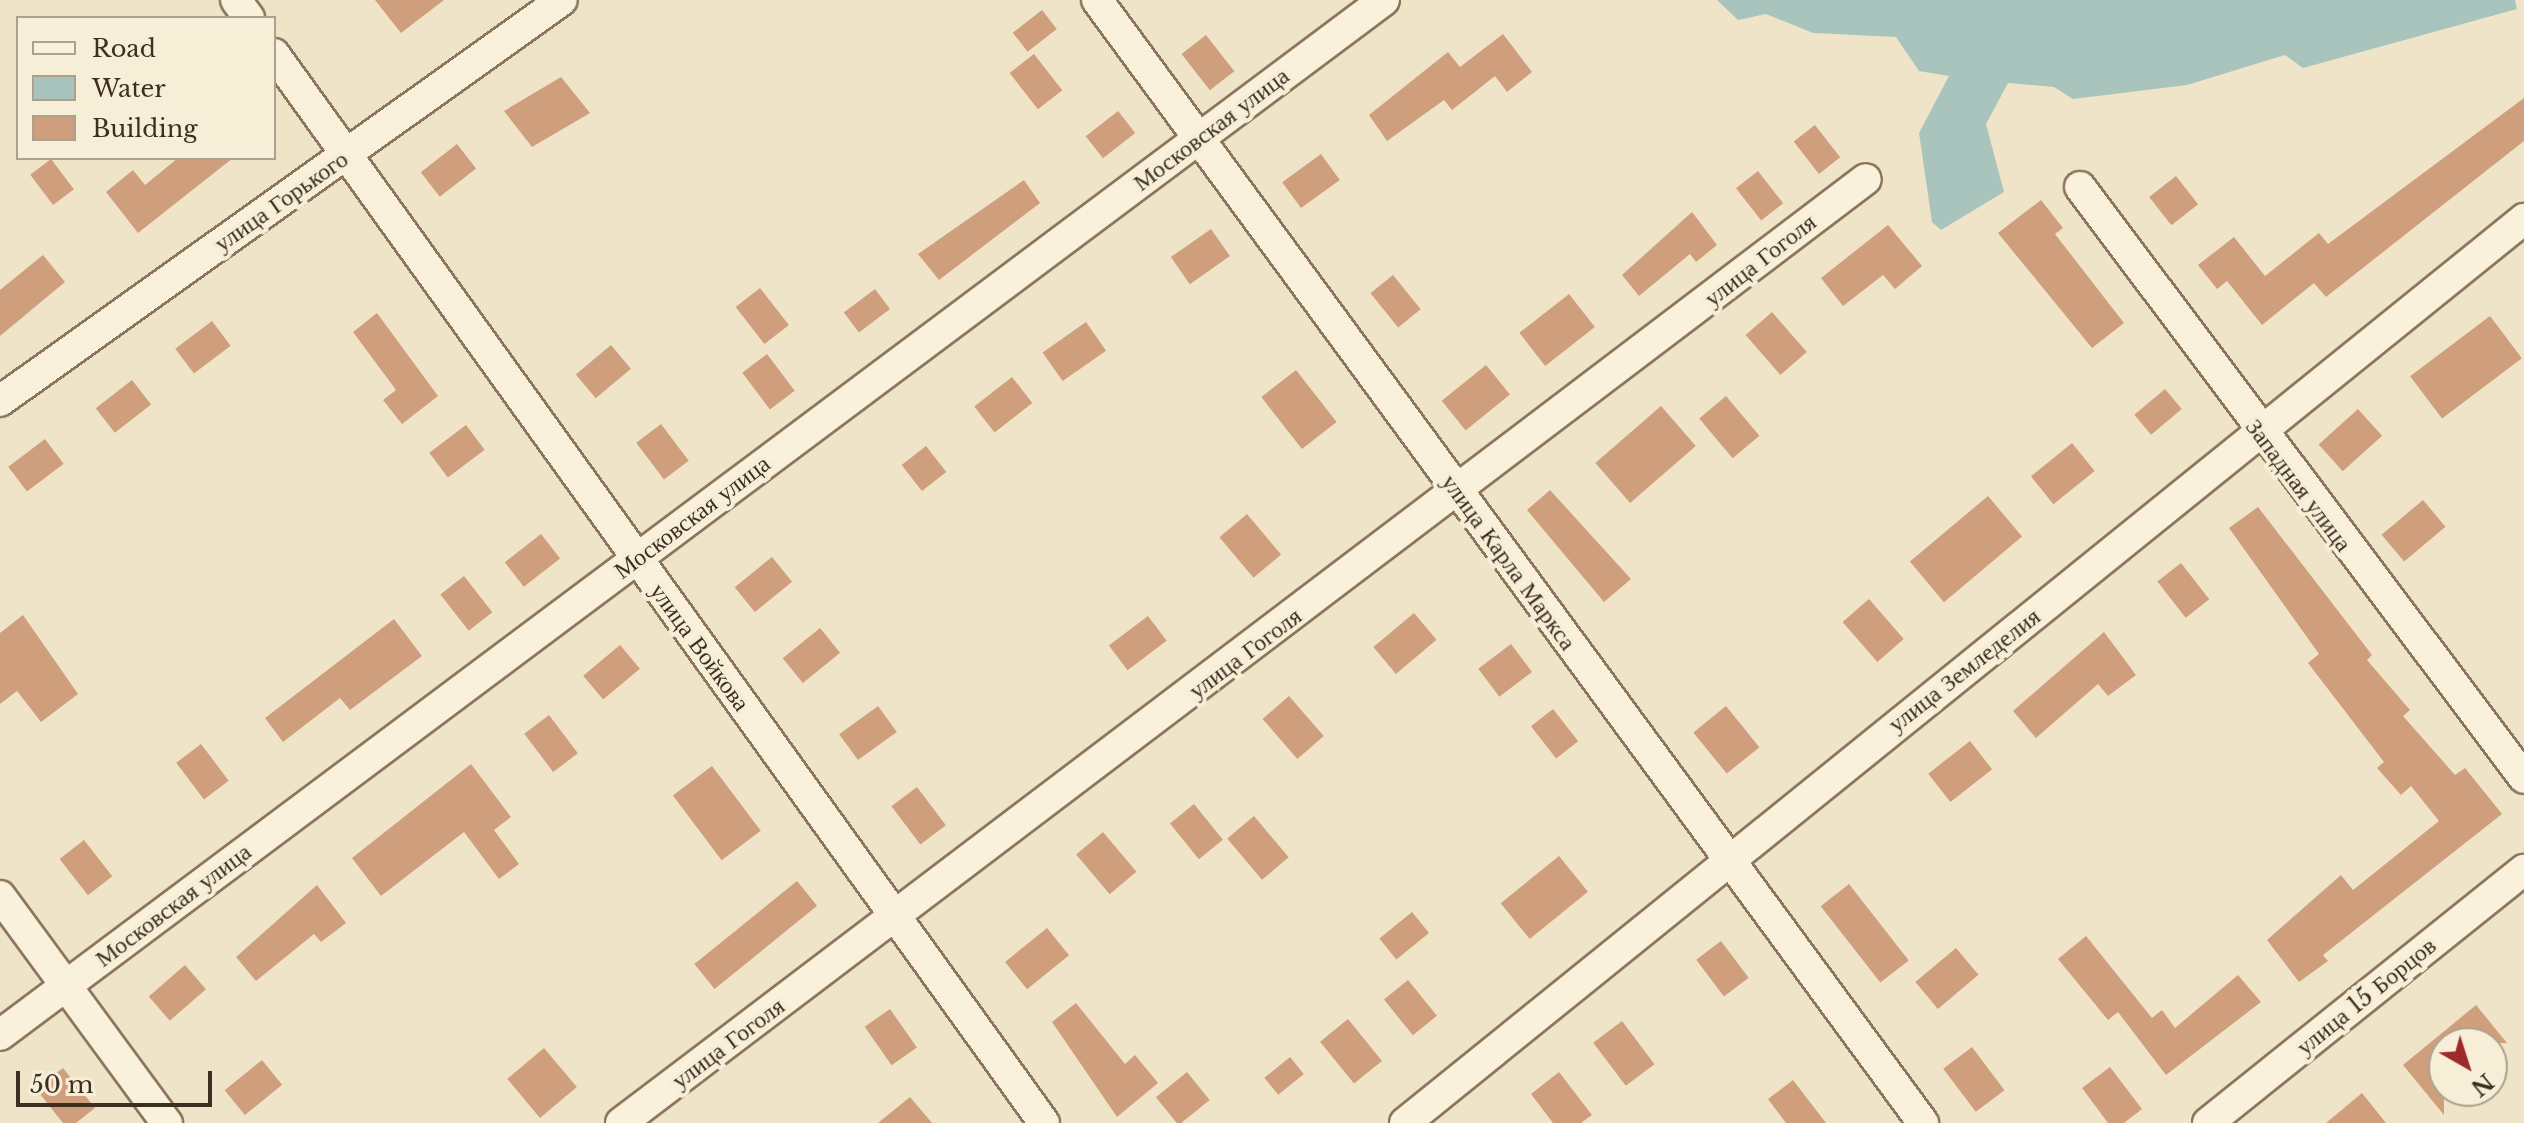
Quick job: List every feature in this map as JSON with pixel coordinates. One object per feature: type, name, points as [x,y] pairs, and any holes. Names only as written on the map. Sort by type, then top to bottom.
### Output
[{"type":"street","name":"улица Горького","points":[[0,401],[562,0]]},
{"type":"street","name":"улица Карла Маркса","points":[[1097,0],[1923,1123]]},
{"type":"street","name":"Московская улица","points":[[0,1035],[1384,0]]},
{"type":"street","name":"улица Войкова","points":[[276,57],[1044,1123]]},
{"type":"street","name":"улица Гоголя","points":[[621,1123],[1458,492],[1866,179]]},
{"type":"street","name":"Западная улица","points":[[2080,187],[2261,436],[2524,778]]},
{"type":"street","name":"улица Земледелия","points":[[1405,1123],[1727,857],[2261,436],[2524,219]]},
{"type":"street","name":"улица 15 Борцов","points":[[2208,1123],[2524,870]]},
{"type":"street","points":[[0,896],[167,1123]]},
{"type":"water","points":[[1717,0],[2515,0],[2517,9],[2303,68],[2285,55],[2187,85],[2073,99],[2054,87],[2008,83],[1986,124],[2004,192],[1941,230],[1932,222],[1919,133],[1949,76],[1919,71],[1896,37],[1813,33],[1766,14],[1738,20]]},
{"type":"building","points":[[375,0],[444,0],[401,33]]},
{"type":"building","points":[[1042,10],[1057,29],[1028,52],[1013,33]]},
{"type":"building","points":[[1503,34],[1532,72],[1507,92],[1495,76],[1452,110],[1444,100],[1387,141],[1369,115],[1448,52],[1460,67]]},
{"type":"building","points":[[1206,35],[1234,71],[1210,90],[1182,54]]},
{"type":"building","points":[[1034,54],[1062,90],[1038,109],[1010,73]]},
{"type":"building","points":[[561,77],[590,113],[532,147],[504,111]]},
{"type":"building","points":[[2524,98],[2524,141],[2326,297],[2314,283],[2262,325],[2227,281],[2217,289],[2198,265],[2234,237],[2265,276],[2319,233],[2328,244]]},
{"type":"building","points":[[1118,111],[1135,133],[1103,158],[1086,136]]},
{"type":"building","points":[[1815,125],[1840,157],[1819,174],[1794,142]]},
{"type":"building","points":[[457,144],[476,168],[440,197],[421,172]]},
{"type":"building","points":[[1321,154],[1340,180],[1301,208],[1282,182]]},
{"type":"building","points":[[50,160],[74,189],[53,205],[30,175]]},
{"type":"building","points":[[176,160],[230,160],[138,233],[106,192],[133,170],[145,185]]},
{"type":"building","points":[[1758,171],[1783,203],[1761,221],[1736,188]]},
{"type":"building","points":[[2176,176],[2198,204],[2171,225],[2149,197]]},
{"type":"building","points":[[1024,180],[1040,203],[939,280],[918,254]]},
{"type":"building","points":[[2041,200],[2063,228],[2055,234],[2124,323],[2092,348],[1998,233]]},
{"type":"building","points":[[1692,212],[1717,245],[1696,262],[1690,254],[1639,296],[1622,275]]},
{"type":"building","points":[[1888,225],[1922,266],[1895,289],[1883,275],[1843,306],[1821,278]]},
{"type":"building","points":[[1211,229],[1230,256],[1190,284],[1171,257]]},
{"type":"building","points":[[43,255],[65,282],[0,336],[0,290]]},
{"type":"building","points":[[1393,275],[1421,309],[1398,327],[1370,293]]},
{"type":"building","points":[[760,288],[789,325],[765,344],[736,307]]},
{"type":"building","points":[[875,289],[890,309],[859,332],[844,312]]},
{"type":"building","points":[[1569,294],[1595,327],[1545,366],[1519,333]]},
{"type":"building","points":[[1772,312],[1807,352],[1780,375],[1746,335]]},
{"type":"building","points":[[377,313],[438,396],[402,424],[383,400],[396,390],[353,332]]},
{"type":"building","points":[[2490,316],[2522,358],[2442,419],[2410,376]]},
{"type":"building","points":[[212,321],[231,346],[194,373],[175,349]]},
{"type":"building","points":[[1086,322],[1106,351],[1063,381],[1043,352]]},
{"type":"building","points":[[611,345],[631,369],[596,398],[576,375]]},
{"type":"building","points":[[767,354],[795,391],[770,409],[742,373]]},
{"type":"building","points":[[1486,365],[1510,395],[1466,430],[1442,401]]},
{"type":"building","points":[[1296,370],[1337,422],[1302,449],[1261,397]]},
{"type":"building","points":[[1012,377],[1032,403],[994,433],[974,407]]},
{"type":"building","points":[[132,380],[151,404],[115,433],[96,408]]},
{"type":"building","points":[[2165,389],[2182,409],[2151,435],[2134,415]]},
{"type":"building","points":[[1726,396],[1759,436],[1733,458],[1699,418]]},
{"type":"building","points":[[1661,406],[1696,446],[1630,503],[1595,463]]},
{"type":"building","points":[[2358,409],[2382,436],[2343,471],[2319,444]]},
{"type":"building","points":[[661,424],[689,461],[664,479],[636,443]]},
{"type":"building","points":[[466,425],[485,450],[448,477],[429,453]]},
{"type":"building","points":[[45,439],[64,464],[27,491],[8,467]]},
{"type":"building","points":[[2072,443],[2095,471],[2053,504],[2031,476]]},
{"type":"building","points":[[926,446],[946,472],[922,491],[902,465]]},
{"type":"building","points":[[1550,490],[1631,579],[1604,602],[1527,510]]},
{"type":"building","points":[[1988,496],[2022,537],[1944,602],[1910,562]]},
{"type":"building","points":[[2423,500],[2445,527],[2404,562],[2382,535]]},
{"type":"building","points":[[2258,507],[2372,655],[2367,660],[2410,710],[2403,716],[2455,775],[2465,768],[2502,814],[2323,955],[2328,961],[2299,982],[2267,940],[2341,875],[2353,890],[2439,821],[2411,786],[2401,795],[2377,768],[2384,762],[2308,663],[2319,654],[2229,528]]},
{"type":"building","points":[[1247,514],[1281,555],[1253,578],[1219,537]]},
{"type":"building","points":[[541,534],[560,558],[524,587],[505,562]]},
{"type":"building","points":[[772,557],[792,582],[755,612],[735,587]]},
{"type":"building","points":[[2181,563],[2209,599],[2186,618],[2157,581]]},
{"type":"building","points":[[464,576],[492,612],[469,631],[440,594]]},
{"type":"building","points":[[1869,599],[1904,639],[1877,662],[1843,622]]},
{"type":"building","points":[[1414,613],[1436,640],[1396,674],[1373,647]]},
{"type":"building","points":[[23,615],[78,694],[41,722],[17,691],[0,704],[0,633]]},
{"type":"building","points":[[1148,616],[1167,641],[1128,670],[1109,645]]},
{"type":"building","points":[[394,619],[422,656],[350,710],[340,698],[283,742],[265,718]]},
{"type":"building","points":[[820,628],[840,653],[803,683],[783,658]]},
{"type":"building","points":[[2104,632],[2136,675],[2108,696],[2098,684],[2036,738],[2013,711]]},
{"type":"building","points":[[1511,644],[1532,672],[1499,697],[1478,669]]},
{"type":"building","points":[[620,645],[640,669],[603,700],[583,676]]},
{"type":"building","points":[[1289,696],[1324,736],[1297,759],[1263,719]]},
{"type":"building","points":[[878,706],[897,732],[858,760],[839,734]]},
{"type":"building","points":[[1726,706],[1759,747],[1727,774],[1693,732]]},
{"type":"building","points":[[1553,709],[1578,741],[1556,759],[1531,726]]},
{"type":"building","points":[[549,715],[578,753],[553,772],[524,734]]},
{"type":"building","points":[[1970,741],[1992,769],[1950,802],[1928,774]]},
{"type":"building","points":[[201,744],[229,781],[204,799],[176,763]]},
{"type":"building","points":[[471,764],[511,817],[494,830],[519,864],[499,879],[464,832],[381,896],[352,858]]},
{"type":"building","points":[[712,766],[761,831],[722,860],[673,795]]},
{"type":"building","points":[[917,787],[946,825],[920,845],[891,806]]},
{"type":"building","points":[[1194,804],[1223,840],[1199,859],[1170,824]]},
{"type":"building","points":[[1254,816],[1289,857],[1262,880],[1227,838]]},
{"type":"building","points":[[1103,832],[1136,872],[1110,894],[1076,854]]},
{"type":"building","points":[[84,840],[112,876],[88,895],[60,859]]},
{"type":"building","points":[[1559,856],[1588,892],[1530,939],[1501,903]]},
{"type":"building","points":[[797,881],[817,906],[715,989],[694,964]]},
{"type":"building","points":[[1849,884],[1909,960],[1880,983],[1821,906]]},
{"type":"building","points":[[317,885],[346,923],[321,942],[314,934],[256,981],[236,957]]},
{"type":"building","points":[[1412,912],[1429,933],[1396,959],[1379,938]]},
{"type":"building","points":[[1047,928],[1069,955],[1027,989],[1005,962]]},
{"type":"building","points":[[2086,936],[2152,1018],[2162,1010],[2175,1028],[2238,975],[2261,1002],[2166,1075],[2118,1012],[2108,1020],[2058,959]]},
{"type":"building","points":[[1721,941],[1749,978],[1724,996],[1696,960]]},
{"type":"building","points":[[1956,948],[1978,975],[1938,1009],[1915,982]]},
{"type":"building","points":[[185,965],[206,989],[170,1021],[149,996]]},
{"type":"building","points":[[1408,980],[1437,1016],[1413,1035],[1384,1000]]},
{"type":"building","points":[[1076,1003],[1125,1064],[1135,1055],[1158,1083],[1117,1117],[1052,1022]]},
{"type":"building","points":[[2476,1005],[2494,1027],[2449,1027]]},
{"type":"building","points":[[890,1009],[917,1048],[892,1065],[865,1027]]},
{"type":"building","points":[[1348,1019],[1382,1061],[1354,1084],[1320,1042]]},
{"type":"building","points":[[1622,1021],[1654,1064],[1626,1086],[1593,1043]]},
{"type":"building","points":[[2428,1044],[2428,1095],[2403,1065]]},
{"type":"building","points":[[1972,1047],[2004,1090],[1976,1112],[1943,1069]]},
{"type":"building","points":[[544,1048],[577,1087],[540,1118],[507,1079]]},
{"type":"building","points":[[1290,1057],[1304,1074],[1278,1095],[1264,1078]]},
{"type":"building","points":[[262,1060],[282,1085],[245,1115],[225,1090]]},
{"type":"building","points":[[2110,1067],[2142,1109],[2124,1123],[2108,1123],[2082,1088]]},
{"type":"building","points":[[63,1068],[95,1108],[76,1123],[63,1123],[36,1089]]},
{"type":"building","points":[[1187,1072],[1210,1100],[1181,1123],[1177,1123],[1156,1097]]},
{"type":"building","points":[[1559,1072],[1592,1115],[1581,1123],[1553,1123],[1531,1094]]},
{"type":"building","points":[[1793,1080],[1826,1123],[1786,1123],[1768,1099]]},
{"type":"building","points":[[2362,1093],[2386,1123],[2326,1123]]},
{"type":"building","points":[[910,1097],[932,1123],[878,1123]]}]
